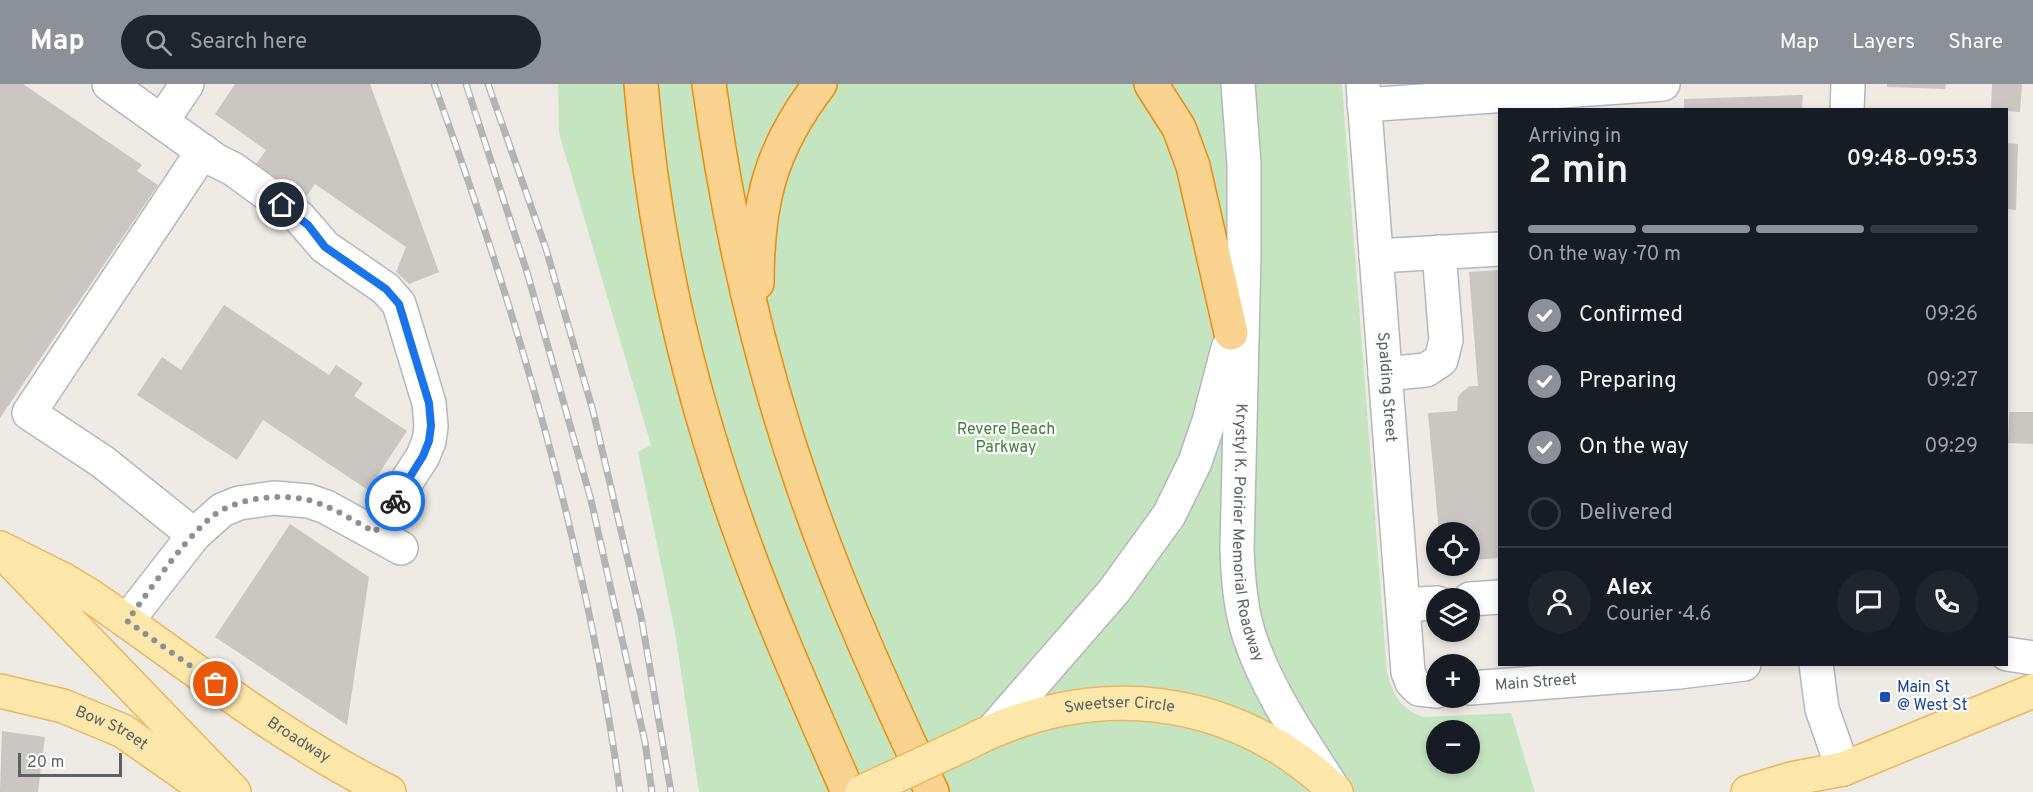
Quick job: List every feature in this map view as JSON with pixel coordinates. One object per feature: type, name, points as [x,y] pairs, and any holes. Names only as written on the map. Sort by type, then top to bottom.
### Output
[{"type":"highway","points":[[641,84],[649,153],[668,268],[683,340],[711,442],[758,580],[848,792]]},
{"type":"highway","points":[[709,84],[724,184],[741,266],[766,366],[803,485],[872,660],[932,792]]},
{"type":"highway","points":[[766,366],[758,285],[758,242],[764,197],[770,173],[791,124],[819,84]]},
{"type":"highway","points":[[1151,84],[1179,129],[1193,166],[1231,333]]},
{"type":"main road","name":"Broadway","points":[[0,549],[62,579],[127,621],[296,740],[349,772],[389,792]]},
{"type":"main road","name":"Broadway","points":[[0,549],[234,792]]},
{"type":"main road","name":"Bow Street","points":[[0,691],[63,706],[123,730],[210,792]]},
{"type":"main road","points":[[1749,792],[1791,778],[1843,769],[2033,691]]},
{"type":"main road","name":"Sweetser Circle","points":[[903,792],[925,772],[980,736],[1045,712],[1074,706],[1127,703],[1181,709],[1234,725],[1272,743],[1308,768],[1335,791]]},
{"type":"main road","points":[[862,792],[980,736]]},
{"type":"main road","points":[[1819,792],[1843,769]]},
{"type":"street","points":[[109,84],[299,217],[325,247],[386,289],[399,304],[429,403],[431,426],[429,441],[388,540],[326,507],[309,501],[274,498],[239,503],[222,510],[194,535],[127,621]]},
{"type":"street","points":[[162,121],[188,84]]},
{"type":"street","name":"Krystyl K. Poirier Memorial Roadway","points":[[1238,84],[1244,164],[1237,549],[1241,602],[1249,635],[1269,682],[1290,721],[1335,791]]},
{"type":"street","points":[[1364,95],[1432,101],[1663,84]]},
{"type":"street","points":[[1847,108],[1848,84]]},
{"type":"street","name":"Spalding Street","points":[[1364,95],[1408,672],[1412,682],[1426,689]]},
{"type":"street","points":[[194,535],[103,462],[29,413],[203,151]]},
{"type":"street","points":[[1376,256],[1498,249]]},
{"type":"street","points":[[1385,374],[1426,370],[1441,360],[1446,340],[1439,252]]},
{"type":"street","name":"Krystyl K. Poirier Memorial Roadway","points":[[980,736],[1125,577],[1169,515],[1187,482],[1203,440],[1231,333],[1244,255]]},
{"type":"street","points":[[1480,598],[1498,597]]},
{"type":"street","points":[[1403,605],[1426,604]]},
{"type":"street","points":[[2008,654],[2033,658]]},
{"type":"street","name":"Main Street","points":[[1480,687],[1679,672],[1728,666]]},
{"type":"street","points":[[1816,666],[1822,709],[1843,769]]},
{"type":"green space","name":"Revere Beach Parkway","points":[[558,84],[1342,84],[1387,672],[1399,700],[1409,710],[1424,717],[1511,713],[1535,792],[699,792],[675,632],[638,452],[651,445],[559,133]]},
{"type":"building","points":[[0,84],[23,84],[142,165],[137,171],[158,185],[0,418]]},
{"type":"building","points":[[235,84],[370,84],[439,272],[409,284],[396,272],[406,247],[315,184],[303,201],[254,167],[266,150],[215,114]]},
{"type":"building","points":[[1887,84],[1946,84],[1945,89],[1887,87]]},
{"type":"building","points":[[1992,84],[2022,84],[2020,112],[2008,111],[2008,108],[1991,108]]},
{"type":"building","points":[[1803,95],[1802,108],[1684,108],[1684,99]]},
{"type":"building","points":[[2008,143],[2018,144],[2016,210],[2008,209]]},
{"type":"building","points":[[1498,270],[1498,558],[1480,559],[1480,522],[1438,522],[1428,413],[1457,411],[1458,397],[1461,393],[1470,386],[1478,386],[1469,272]]},
{"type":"building","points":[[224,305],[329,375],[336,365],[363,383],[354,396],[407,431],[368,490],[263,420],[237,460],[137,395],[162,357],[181,370]]},
{"type":"building","points":[[2009,412],[2033,412],[2033,444],[2008,443]]},
{"type":"building","points":[[290,524],[369,577],[347,725],[215,637]]},
{"type":"building","points":[[2,731],[45,737],[38,792],[0,792]]},
{"type":"railway","points":[[434,84],[493,257],[546,433],[589,612],[620,792]]},
{"type":"railway","points":[[466,84],[527,272],[591,500],[645,742],[652,792]]},
{"type":"railway","points":[[488,84],[546,249],[593,411],[641,616],[671,792]]},
{"type":"way so far","points":[[216,684],[127,621],[206,522],[222,510],[239,503],[256,499],[292,498],[326,507],[375,532],[395,501]]},
{"type":"place","name":"Main St @ West St","points":[[1885,697]]},
{"type":"route","points":[[282,205],[308,225],[325,247],[386,289],[399,304],[403,314],[429,403],[431,426],[429,441],[423,456],[395,501]]}]
